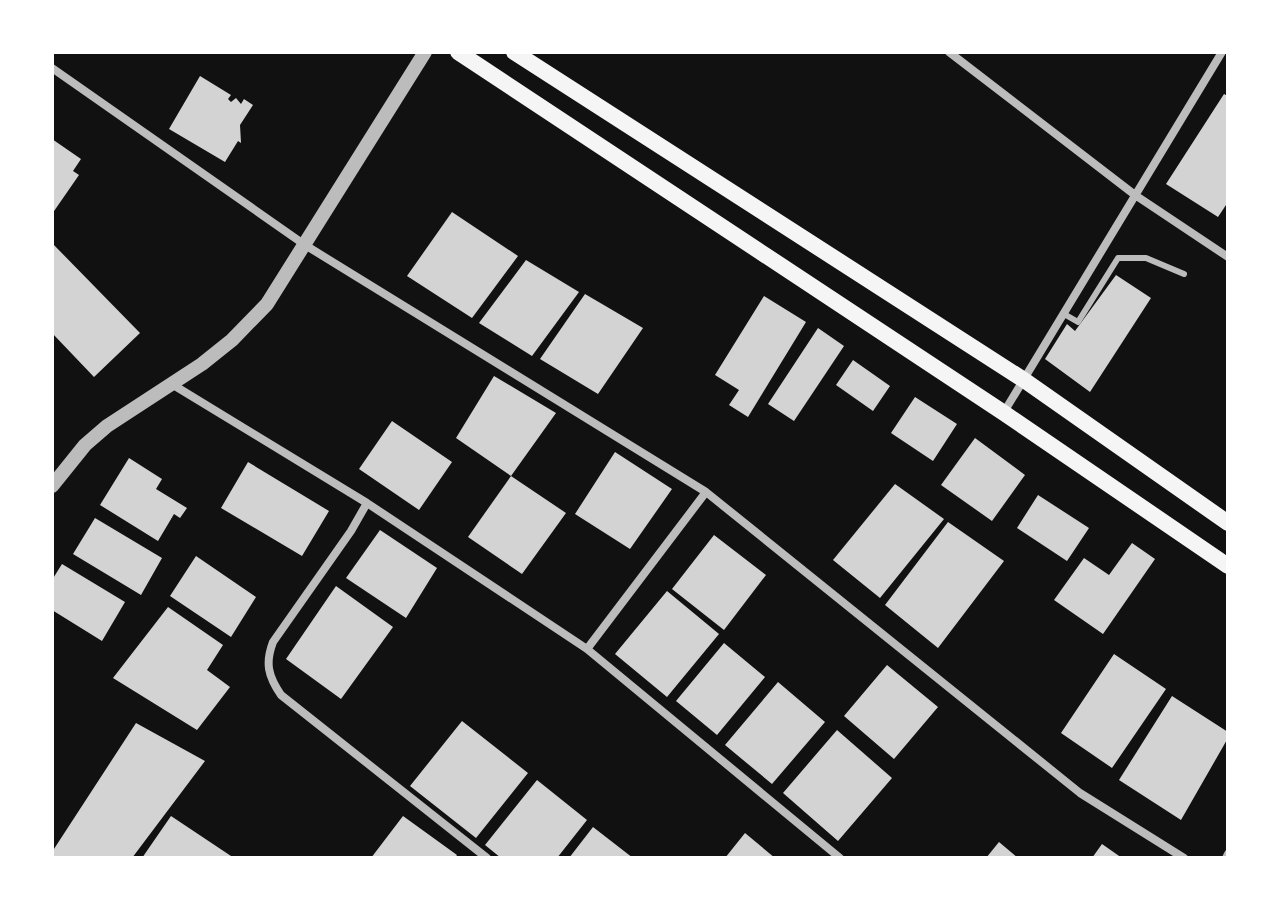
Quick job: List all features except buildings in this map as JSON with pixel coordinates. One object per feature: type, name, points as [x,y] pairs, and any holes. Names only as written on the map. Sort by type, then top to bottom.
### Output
[{"type":"main road","points":[[458,52],[1004,413],[1228,566]]},
{"type":"main road","points":[[514,52],[1024,380],[1228,523]]},
{"type":"street","points":[[52,486],[85,445],[107,426],[202,364],[232,340],[267,304],[425,52]]},
{"type":"street","points":[[949,52],[1135,195],[1228,257]]},
{"type":"street","points":[[1004,413],[1222,52]]},
{"type":"street","points":[[52,68],[305,245],[706,492],[1080,793],[1184,858]]},
{"type":"street","points":[[170,383],[367,503],[587,649],[840,858]]},
{"type":"street","points":[[587,649],[706,492]]},
{"type":"street","points":[[367,503],[351,531],[273,642],[267,659],[270,680],[281,695],[487,858]]},
{"type":"lane","points":[[1064,314],[1078,322],[1118,258],[1146,258],[1184,274]]}]
